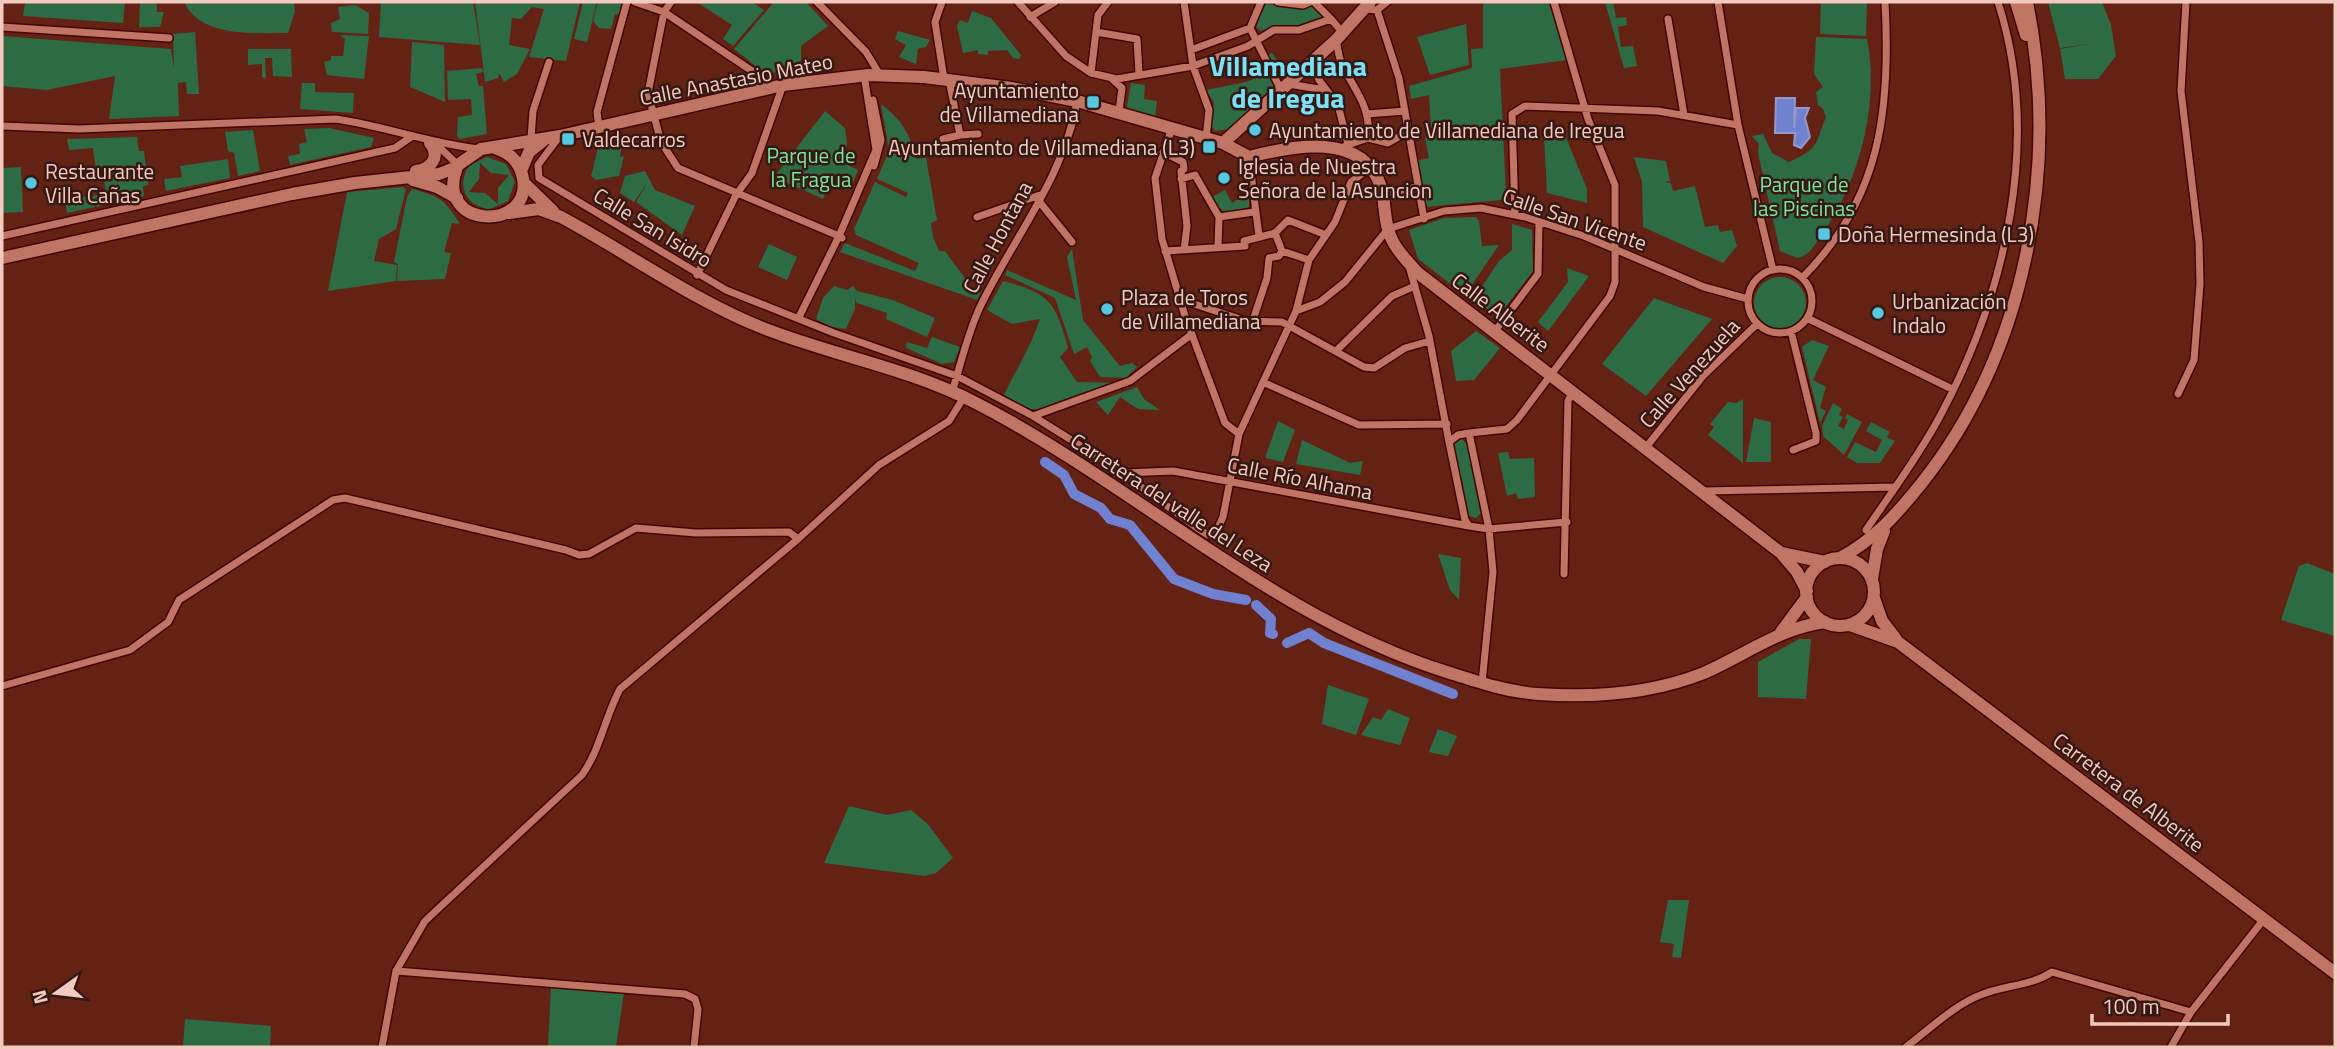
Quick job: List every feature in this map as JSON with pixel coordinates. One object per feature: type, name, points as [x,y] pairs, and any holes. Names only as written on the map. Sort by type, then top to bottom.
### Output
[{"type":"main road","points":[[2018,2],[2038,89]]},
{"type":"main road","points":[[1886,527],[1877,549],[1872,579],[1874,598],[1866,614],[1850,625],[1825,622],[1813,612],[1807,594],[1814,571],[1825,562],[1840,558],[1863,546],[1886,527],[1944,454],[1983,385],[2008,319],[2032,230],[2038,184],[2035,42],[2026,2]]},
{"type":"main road","points":[[1345,146],[1285,148],[1250,157],[1223,143],[1372,7]]},
{"type":"main road","name":"Calle Anastasio Mateo","points":[[495,148],[530,145],[545,139],[783,85],[871,75],[947,80],[1077,101],[1223,143]]},
{"type":"main road","points":[[2,258],[382,175],[425,170],[433,162],[433,143]]},
{"type":"main road","points":[[505,214],[519,201],[530,145]]},
{"type":"main road","name":"Calle Alberite","points":[[1345,146],[1370,168],[1383,194],[1388,229],[1408,262],[1781,553],[1797,572],[1807,594]]},
{"type":"main road","points":[[355,183],[439,174],[457,166],[478,149],[495,148],[508,154],[522,177],[561,217]]},
{"type":"main road","points":[[457,166],[454,177],[457,198]]},
{"type":"main road","points":[[409,179],[437,187],[457,198],[472,214],[483,218],[539,209],[561,217]]},
{"type":"main road","name":"Carretera del valle del Leza","points":[[561,217],[712,306],[762,328],[913,376],[958,395],[1065,456],[1327,622],[1417,663],[1482,683],[1533,694],[1621,694],[1700,674],[1744,654],[1781,632],[1825,622]]},
{"type":"main road","name":"Calle Alberite","points":[[1781,553],[1825,562]]},
{"type":"main road","points":[[1840,558],[1856,561],[1872,579]]},
{"type":"main road","name":"Carretera del valle del Leza","points":[[1781,632],[1807,594]]},
{"type":"main road","name":"Carretera de Alberite","points":[[1874,598],[1882,621],[1898,642],[2335,974]]},
{"type":"main road","name":"Carretera de Alberite","points":[[1850,625],[1898,642]]},
{"type":"street","points":[[600,127],[597,112],[628,2]]},
{"type":"street","points":[[635,2],[664,12],[758,75],[765,90]]},
{"type":"street","points":[[671,2],[664,12],[648,93],[661,142],[678,168],[736,195],[839,236]]},
{"type":"street","points":[[799,317],[839,236],[876,150],[871,75],[866,52],[817,2]]},
{"type":"street","points":[[1018,2],[1066,56],[1091,73],[1110,78],[1193,66],[1248,46],[1274,30],[1299,30],[1331,19]]},
{"type":"street","points":[[1030,17],[1055,2]]},
{"type":"street","points":[[1091,73],[1098,15],[1108,2]]},
{"type":"street","points":[[1184,2],[1193,66],[1209,110],[1206,138]]},
{"type":"street","points":[[1191,50],[1250,29],[1261,2]]},
{"type":"street","points":[[1278,2],[1303,5],[1312,2],[1331,19],[1339,36],[1342,65],[1362,95],[1367,114],[1368,138]]},
{"type":"street","points":[[1387,2],[1372,7],[1399,78],[1424,219]]},
{"type":"street","points":[[1449,442],[1460,434],[1507,429],[1610,296],[1615,282],[1615,185],[1585,107],[1554,2]]},
{"type":"street","points":[[1718,2],[1738,125],[1773,270]]},
{"type":"street","points":[[1802,278],[1840,234],[1863,195],[1876,156],[1884,104],[1885,2]]},
{"type":"street","points":[[1866,530],[1939,417],[1984,319],[2003,251],[2013,191],[2017,130],[2010,51],[1998,2]]},
{"type":"street","points":[[2178,394],[2194,360],[2200,284],[2199,242],[2181,91],[2186,2]]},
{"type":"street","points":[[939,3],[935,22],[936,39],[960,135]]},
{"type":"street","points":[[1668,19],[1684,115]]},
{"type":"street","points":[[2,27],[169,38]]},
{"type":"street","points":[[1250,29],[1282,87],[1325,90]]},
{"type":"street","points":[[1096,32],[1137,38],[1139,74]]},
{"type":"street","points":[[1312,60],[1325,90],[1338,105],[1345,146],[1368,138],[1388,143],[1407,132]]},
{"type":"street","points":[[530,145],[533,111],[549,62]]},
{"type":"street","points":[[1110,78],[1122,88],[1119,111]]},
{"type":"street","points":[[697,275],[736,195],[760,157],[783,85]]},
{"type":"street","name":"Calle Hontana","points":[[382,1047],[396,971],[425,921],[582,775],[591,761],[606,713],[620,689],[798,539],[879,465],[949,421],[958,395],[957,376],[980,306],[1039,198],[1068,137],[1077,101]]},
{"type":"street","points":[[1515,215],[1512,114],[1516,109],[1525,106],[1585,107],[1684,115],[1738,125]]},
{"type":"street","points":[[1367,114],[1405,111]]},
{"type":"street","points":[[2,126],[79,129],[308,118],[364,123],[433,143],[478,149]]},
{"type":"street","points":[[1172,128],[1156,178],[1165,251],[1225,423],[1239,434]]},
{"type":"street","points":[[943,139],[978,134]]},
{"type":"street","name":"Calle San Isidro","points":[[560,136],[538,165],[538,178],[697,275],[751,301],[957,376],[1033,416],[1113,466]]},
{"type":"street","points":[[2,236],[395,148],[411,137]]},
{"type":"street","points":[[433,143],[457,166]]},
{"type":"street","points":[[1163,152],[1183,162],[1181,179],[1186,226],[1184,250]]},
{"type":"street","points":[[1250,157],[1256,206],[1254,212],[1259,236]]},
{"type":"street","points":[[1275,233],[1282,251],[1311,261],[1347,197],[1352,181],[1370,168]]},
{"type":"street","points":[[1181,179],[1195,175],[1219,217],[1218,246]]},
{"type":"street","points":[[1383,194],[1417,187]]},
{"type":"street","points":[[977,217],[1039,198],[1072,242]]},
{"type":"street","name":"Calle San Vicente","points":[[1388,229],[1444,211],[1481,208],[1539,222],[1614,247],[1704,288],[1748,299]]},
{"type":"street","points":[[1219,217],[1254,212]]},
{"type":"street","points":[[1165,251],[1245,246],[1244,241],[1275,233],[1288,220],[1326,235]]},
{"type":"street","points":[[1495,331],[1538,274],[1539,222]]},
{"type":"street","points":[[1296,311],[1320,302],[1345,282],[1388,229]]},
{"type":"street","points":[[1253,320],[1267,278],[1269,258],[1279,256],[1282,251]]},
{"type":"street","points":[[1113,466],[1197,528],[1208,535],[1216,532],[1223,517],[1239,434],[1265,383],[1296,311],[1308,260]]},
{"type":"street","points":[[1408,262],[1430,341],[1463,512],[1472,527],[1485,521],[1486,512]]},
{"type":"street","points":[[1783,269],[1802,278],[1812,297],[1807,318],[1791,331],[1773,332],[1757,324],[1749,309],[1748,299],[1755,281],[1773,270],[1783,269]]},
{"type":"street","points":[[1336,351],[1392,296],[1415,286]]},
{"type":"street","points":[[1182,300],[1233,318],[1290,325],[1364,367],[1374,368],[1405,348],[1430,341]]},
{"type":"street","points":[[1807,318],[1952,389]]},
{"type":"street","name":"Calle Venezuela","points":[[1647,446],[1703,376],[1757,324]]},
{"type":"street","points":[[1791,331],[1816,433],[1816,441],[1793,450]]},
{"type":"street","points":[[1033,416],[1130,381],[1192,334]]},
{"type":"street","points":[[1265,383],[1359,425],[1447,427],[1460,434]]},
{"type":"street","points":[[1564,574],[1568,401],[1573,391]]},
{"type":"street","points":[[1469,433],[1489,529],[1493,572],[1482,683]]},
{"type":"street","name":"Calle Río Alhama","points":[[1113,466],[1124,473],[1173,471],[1489,529]]},
{"type":"street","points":[[1703,491],[1895,487]]},
{"type":"street","points":[[2,686],[130,650],[168,622],[179,600],[333,500],[345,498],[579,555],[589,554],[636,528],[696,533],[789,532],[798,539]]},
{"type":"street","points":[[1489,529],[1567,522]]},
{"type":"street","points":[[2172,1047],[2191,1012],[2264,918]]},
{"type":"street","points":[[396,971],[685,994],[695,999],[698,1009],[694,1047]]},
{"type":"street","points":[[1906,1047],[1967,1001],[1985,993],[2042,979],[2052,972],[2191,1012]]},
{"type":"green space","points":[[25,2],[125,2],[123,23],[23,16]]},
{"type":"green space","points":[[140,2],[157,2],[157,12],[164,12],[160,27],[139,27]]},
{"type":"green space","points":[[184,2],[294,2],[295,11],[288,33],[245,33],[215,28],[203,22],[192,14]]},
{"type":"green space","points":[[381,2],[473,2],[480,45],[379,37]]},
{"type":"green space","points":[[475,2],[580,2],[566,61],[529,57],[544,9],[532,7],[521,19],[512,18],[509,45],[530,49],[517,74],[504,82],[499,73],[498,78],[485,82]]},
{"type":"green space","points":[[583,2],[597,2],[587,42],[574,39]]},
{"type":"green space","points":[[598,2],[625,4],[622,15],[615,14],[611,29],[599,28],[593,21]]},
{"type":"green space","points":[[752,2],[764,10],[733,46],[723,39],[732,25],[698,3]]},
{"type":"green space","points":[[774,2],[806,2],[828,26],[801,46],[801,67],[766,74],[734,49]]},
{"type":"green space","points":[[1483,2],[1549,2],[1568,60],[1500,69],[1506,194],[1501,200],[1425,207],[1415,161],[1429,158],[1425,138],[1434,137],[1435,128],[1431,129],[1429,95],[1411,99],[1409,86],[1472,68],[1471,49],[1486,48],[1483,48]]},
{"type":"green space","points":[[1605,2],[1613,2],[1616,18],[1626,17],[1627,25],[1618,27],[1621,47],[1633,46],[1637,66],[1624,68]]},
{"type":"green space","points":[[1821,2],[1867,2],[1866,36],[1820,34]]},
{"type":"green space","points":[[2048,2],[2102,2],[2111,25],[2116,56],[2098,79],[2065,79],[2060,49],[2088,44],[2060,48]]},
{"type":"green space","points":[[1268,4],[1295,9],[1312,4],[1325,18],[1298,26],[1274,26],[1261,31],[1256,27],[1260,8]]},
{"type":"green space","points":[[355,5],[369,13],[368,34],[332,32],[331,23],[340,19],[338,7]]},
{"type":"green space","points":[[972,11],[991,18],[1021,55],[1019,59],[1013,58],[1007,50],[988,51],[988,55],[978,54],[978,50],[963,53],[957,26],[960,20],[968,23]]},
{"type":"green space","points":[[1466,24],[1469,65],[1430,75],[1417,37]]},
{"type":"green space","points":[[898,31],[930,40],[926,47],[918,49],[916,64],[899,57],[906,45],[895,39]]},
{"type":"green space","points":[[195,32],[199,94],[187,94],[186,82],[178,83],[179,116],[109,119],[115,76],[47,90],[2,86],[2,36],[171,49],[174,68],[173,34]]},
{"type":"green space","points":[[340,35],[369,36],[364,79],[327,75],[324,62],[331,60],[331,56],[343,56],[345,39]]},
{"type":"green space","name":"Parque de las Piscinas","points":[[1816,37],[1867,39],[1871,89],[1863,142],[1846,193],[1813,247],[1808,253],[1797,258],[1780,251],[1758,153],[1759,144],[1752,136],[1763,134],[1772,153],[1789,162],[1814,146],[1826,117],[1818,105],[1816,92],[1823,87],[1814,74]]},
{"type":"green space","points":[[412,42],[444,45],[445,102],[410,87]]},
{"type":"green space","points":[[248,49],[291,49],[292,77],[273,76],[272,58],[265,58],[266,78],[262,77],[262,64],[248,65]]},
{"type":"green space","points":[[1272,53],[1287,73],[1229,129],[1215,131],[1211,126],[1214,103],[1206,90],[1246,82],[1268,73],[1262,58]]},
{"type":"green space","points":[[482,68],[483,72],[476,74],[479,86],[483,86],[487,134],[460,139],[457,136],[458,117],[472,115],[471,99],[448,100],[447,71]]},
{"type":"green space","points":[[302,83],[315,83],[315,92],[354,93],[353,113],[300,109]]},
{"type":"green space","points":[[1131,83],[1145,85],[1144,99],[1157,101],[1155,118],[1126,111]]},
{"type":"green space","points":[[881,104],[904,128],[917,159],[926,157],[937,220],[931,223],[933,237],[939,251],[945,251],[967,281],[966,284],[981,292],[977,300],[840,252],[845,243],[915,271],[919,263],[856,235],[854,229],[875,182],[906,197],[908,193],[877,179],[889,150]]},
{"type":"green space","name":"Parque de la Fragua","points":[[825,111],[845,128],[847,144],[840,161],[858,170],[853,182],[834,174],[823,199],[774,177]]},
{"type":"green space","points":[[329,128],[374,138],[371,147],[290,165],[288,156],[300,154],[299,144],[307,142],[304,129]]},
{"type":"green space","points":[[253,130],[260,171],[238,176],[234,153],[228,151],[225,132]]},
{"type":"green space","points":[[1544,134],[1565,135],[1587,189],[1587,203],[1547,193]]},
{"type":"green space","points":[[137,137],[139,151],[144,151],[148,182],[148,185],[143,186],[144,196],[67,213],[65,200],[106,194],[102,169],[96,170],[93,148],[69,150],[67,139]]},
{"type":"green space","points":[[622,142],[620,157],[624,156],[619,176],[596,180],[591,176],[598,148]]},
{"type":"green space","points":[[487,157],[506,164],[515,182],[508,201],[490,209],[469,199],[463,187],[463,180],[470,165]],"holes":[[[480,163],[491,173],[509,175],[498,188],[498,204],[485,193],[469,192],[479,179]]]},
{"type":"green space","points":[[1634,157],[1666,161],[1670,181],[1664,182],[1671,183],[1673,191],[1695,186],[1705,227],[1718,225],[1720,232],[1732,230],[1737,246],[1723,263],[1643,227],[1642,182]]},
{"type":"green space","points":[[228,159],[230,178],[166,191],[164,179],[182,177],[180,166]]},
{"type":"green space","points":[[21,167],[23,212],[2,213],[2,168]]},
{"type":"green space","points":[[645,171],[655,190],[695,206],[682,235],[636,202],[648,182],[634,202],[620,193],[625,176]]},
{"type":"green space","points":[[403,187],[406,189],[396,229],[379,239],[374,261],[397,265],[396,281],[328,291],[347,192]]},
{"type":"green space","points":[[412,189],[440,200],[460,224],[452,223],[444,252],[451,253],[445,279],[397,281],[398,264],[394,262],[407,197]]},
{"type":"green space","points":[[1225,190],[1232,203],[1246,194],[1249,195],[1249,207],[1237,212],[1223,210],[1210,198]]},
{"type":"green space","points":[[1476,217],[1479,221],[1482,246],[1499,245],[1469,289],[1465,287],[1461,292],[1418,259],[1409,230],[1444,218]]},
{"type":"green space","points":[[1512,224],[1532,230],[1533,271],[1498,317],[1474,299],[1499,261],[1512,250]]},
{"type":"green space","points":[[769,244],[797,257],[787,280],[758,267]]},
{"type":"green space","points":[[1072,249],[1083,320],[1120,366],[1132,363],[1137,367],[1126,378],[1100,377],[1090,361],[1092,357],[1087,347],[1074,354],[1055,298],[1005,275],[1007,270],[1076,300],[1067,257]]},
{"type":"green space","points":[[1567,268],[1589,276],[1548,331],[1538,322],[1568,282]]},
{"type":"green space","points":[[1780,277],[1799,284],[1806,303],[1799,322],[1780,329],[1761,322],[1754,303],[1761,284]]},
{"type":"green space","points":[[1003,281],[1031,290],[1049,302],[1055,310],[1068,348],[1060,357],[1077,382],[1121,383],[1043,410],[1030,409],[1004,395],[1040,319],[1012,324],[987,310]]},
{"type":"green space","points":[[834,286],[847,290],[853,286],[857,291],[893,300],[935,318],[927,337],[886,319],[887,313],[857,303],[855,299],[855,309],[846,329],[831,327],[816,319],[823,298]]},
{"type":"green space","points":[[1654,298],[1712,319],[1646,396],[1602,364]]},
{"type":"green space","points":[[1476,331],[1500,348],[1474,380],[1456,381],[1451,351]]},
{"type":"green space","points":[[932,337],[960,347],[954,362],[942,364],[906,348],[907,342],[927,348]]},
{"type":"green space","points":[[1812,340],[1829,346],[1813,380],[1826,387],[1820,408],[1826,411],[1820,423],[1802,347]]},
{"type":"green space","points":[[1137,387],[1144,399],[1160,410],[1138,409],[1120,397],[1108,415],[1096,402]]},
{"type":"green space","points":[[1743,399],[1743,463],[1708,435],[1714,427],[1710,424],[1728,402],[1736,403]]},
{"type":"green space","points":[[1833,403],[1842,409],[1839,415],[1843,417],[1838,426],[1844,429],[1848,420],[1845,418],[1847,414],[1862,422],[1844,455],[1823,436],[1822,426]]},
{"type":"green space","points":[[1754,418],[1771,422],[1771,462],[1746,462]]},
{"type":"green space","points":[[1278,421],[1295,430],[1283,462],[1265,458]]},
{"type":"green space","points":[[1871,422],[1890,432],[1887,437],[1895,441],[1880,463],[1857,463],[1847,457],[1855,442],[1876,452],[1882,440],[1866,431]]},
{"type":"green space","points":[[1462,439],[1470,448],[1482,512],[1476,518],[1466,515],[1452,445]]},
{"type":"green space","points":[[1302,440],[1350,463],[1363,461],[1360,475],[1296,464]]},
{"type":"green space","points":[[1508,452],[1510,459],[1534,458],[1535,497],[1518,499],[1516,493],[1507,496],[1498,453]]},
{"type":"green space","points":[[1438,554],[1461,558],[1459,600],[1450,590]]},
{"type":"green space","points":[[2307,563],[2335,574],[2335,636],[2281,620],[2299,566]]},
{"type":"green space","points":[[1799,639],[1811,639],[1806,699],[1758,697],[1758,662]]},
{"type":"green space","points":[[1328,685],[1369,699],[1356,735],[1322,724]]},
{"type":"green space","points":[[1388,709],[1410,718],[1400,745],[1361,735],[1373,717],[1381,720]]},
{"type":"green space","points":[[1438,729],[1457,736],[1448,756],[1429,752]]},
{"type":"green space","points":[[849,806],[887,815],[911,810],[928,824],[953,858],[936,873],[925,876],[824,863]]},
{"type":"green space","points":[[1668,900],[1689,900],[1681,958],[1672,957],[1674,944],[1660,942]]},
{"type":"green space","points":[[551,988],[624,992],[616,1047],[548,1047]]},
{"type":"green space","points":[[185,1019],[271,1026],[270,1047],[183,1047]]},
{"type":"water","points":[[1776,98],[1795,98],[1794,128],[1796,108],[1809,108],[1805,118],[1810,137],[1801,148],[1794,145],[1795,133],[1775,133]]},
{"type":"waterway","points":[[1045,462],[1064,475],[1074,494],[1101,508],[1110,519],[1130,525],[1174,579],[1213,594],[1246,600]]},
{"type":"waterway","points":[[1256,605],[1271,619],[1270,633],[1273,634]]},
{"type":"waterway","points":[[1287,643],[1309,633],[1324,643],[1453,694]]},
{"type":"place","name":"Ayuntamiento de Villamediana","points":[[1093,102]]},
{"type":"place","name":"Ayuntamiento de Villamediana de Iregua","points":[[1255,130]]},
{"type":"place","name":"Valdecarros","points":[[568,139]]},
{"type":"place","name":"Ayuntamiento de Villamediana (L3)","points":[[1209,147]]},
{"type":"place","name":"Iglesia de Nuestra Señora de la Asuncion","points":[[1224,178]]},
{"type":"place","name":"Restaurante Villa Cañas","points":[[31,183]]},
{"type":"place","name":"Doña Hermesinda (L3)","points":[[1824,234]]},
{"type":"place","name":"Plaza de Toros de Villamediana","points":[[1107,309]]},
{"type":"place","name":"Urbanización Indalo","points":[[1878,313]]},
{"type":"district","name":"Villamediana de Iregua","points":[[1288,81]]}]
